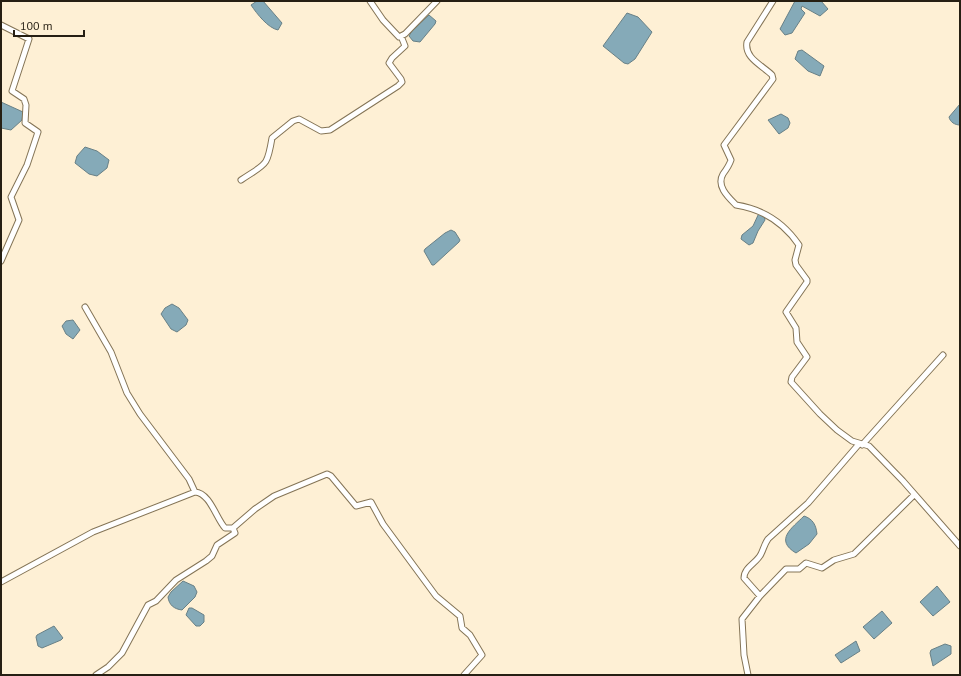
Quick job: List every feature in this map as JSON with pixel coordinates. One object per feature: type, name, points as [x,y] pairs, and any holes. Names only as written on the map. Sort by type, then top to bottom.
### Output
[{"type":"street","points":[[241,180],[265,164],[270,156],[272,138],[293,121],[299,120],[321,131],[330,130],[402,82],[389,62],[405,46],[401,36],[397,35],[383,20],[370,1]]},
{"type":"street","points":[[401,36],[437,1]]},
{"type":"street","points":[[773,1],[747,42],[745,50],[749,56],[772,75],[773,79],[724,145],[731,160],[722,175],[722,189],[735,204],[753,208],[782,224],[799,245],[795,260],[796,265],[807,282],[786,312],[796,328],[797,342],[807,357],[792,377],[792,382],[820,414],[852,442],[869,446],[960,546]]},
{"type":"street","points":[[1,25],[29,39],[12,91],[24,100],[25,123],[38,132],[26,165],[11,197],[19,220],[1,261]]},
{"type":"street","points":[[85,307],[111,352],[127,393],[140,414],[189,479],[195,492]]},
{"type":"street","points":[[760,596],[744,578],[747,569],[761,554],[763,545],[808,503],[944,356]]},
{"type":"street","points":[[1,582],[93,532],[195,492],[199,492],[205,497],[225,528],[233,528],[274,496],[322,475],[331,476],[356,506],[371,502],[383,524],[436,596],[460,616],[462,628],[470,635],[482,655],[464,675]]},
{"type":"street","points":[[748,675],[743,645],[742,619],[760,596],[786,570],[799,569],[806,563],[822,568],[834,560],[854,554],[914,495]]},
{"type":"street","points":[[96,675],[108,667],[122,653],[148,605],[156,601],[176,580],[212,556],[217,545],[235,533],[233,528]]},
{"type":"water","points":[[257,1],[263,1],[282,23],[278,30],[270,27],[253,9],[251,5]]},
{"type":"water","points":[[795,1],[821,1],[828,9],[820,16],[802,6],[801,9],[805,13],[792,33],[785,35],[780,29]]},
{"type":"water","points":[[627,13],[638,17],[652,32],[635,59],[628,64],[624,63],[603,46]]},
{"type":"water","points":[[429,15],[436,21],[435,24],[420,42],[413,41],[409,36],[412,31]]},
{"type":"water","points":[[802,50],[824,66],[820,76],[808,71],[795,59],[798,51]]},
{"type":"water","points":[[1,102],[23,112],[22,120],[11,130],[1,128]]},
{"type":"water","points":[[960,104],[960,125],[953,123],[949,117]]},
{"type":"water","points":[[781,114],[788,118],[790,123],[788,128],[779,134],[768,120]]},
{"type":"water","points":[[85,147],[97,151],[109,160],[107,168],[97,176],[89,174],[75,163],[77,156]]},
{"type":"water","points":[[759,213],[764,215],[765,220],[753,243],[749,245],[741,239],[742,235],[753,226]]},
{"type":"water","points":[[451,230],[455,232],[460,240],[459,242],[434,265],[432,265],[424,251],[425,249]]},
{"type":"water","points":[[172,304],[179,308],[188,320],[186,325],[177,332],[171,329],[161,314],[165,308]]},
{"type":"water","points":[[73,320],[80,330],[73,339],[66,334],[62,326],[66,321]]},
{"type":"water","points":[[804,516],[814,523],[817,534],[809,544],[796,553],[786,543],[787,534]]},
{"type":"water","points":[[183,581],[194,586],[197,592],[195,597],[182,610],[172,606],[168,597],[171,592]]},
{"type":"water","points":[[937,586],[950,602],[933,616],[920,602]]},
{"type":"water","points":[[189,608],[192,608],[204,615],[204,622],[200,626],[196,626],[186,615]]},
{"type":"water","points":[[882,611],[892,623],[874,639],[863,627]]},
{"type":"water","points":[[54,626],[63,638],[42,648],[38,646],[37,635]]},
{"type":"water","points":[[856,641],[860,651],[841,663],[835,655]]},
{"type":"water","points":[[945,644],[951,646],[951,654],[933,666],[930,653],[931,650]]}]
